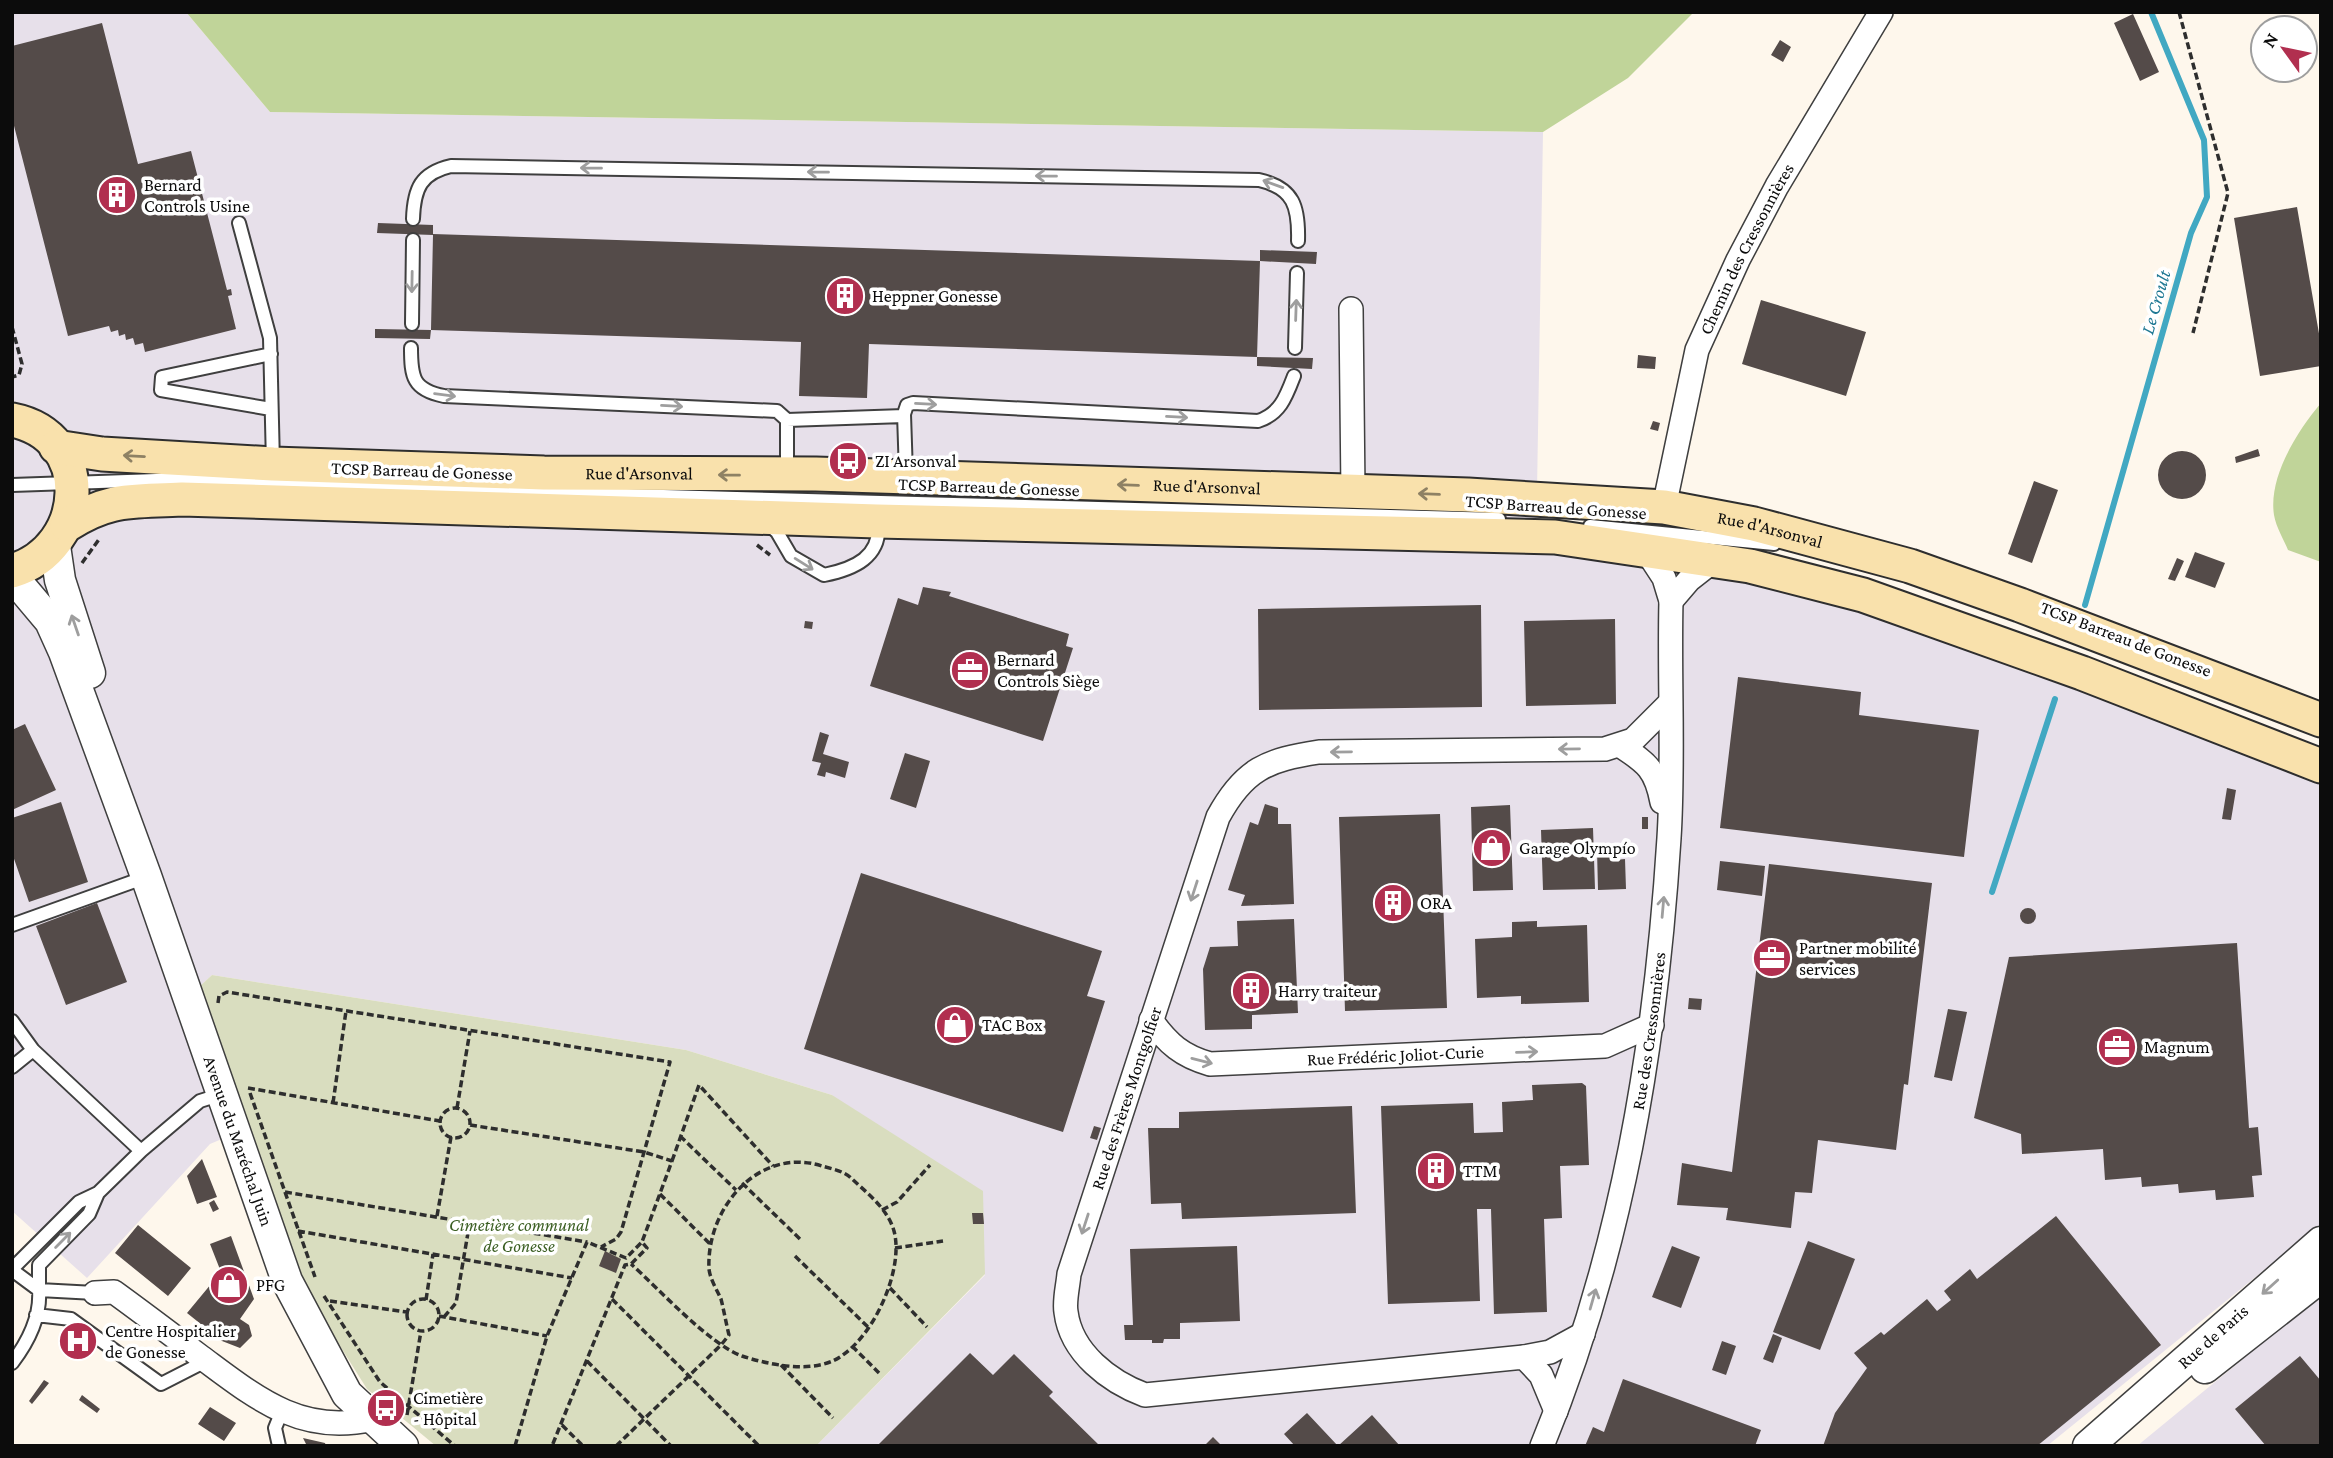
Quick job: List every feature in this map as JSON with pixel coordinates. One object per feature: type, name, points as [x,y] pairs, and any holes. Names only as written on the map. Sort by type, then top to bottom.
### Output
[{"type":"main road","points":[[14,415],[46,436],[67,465],[72,484],[72,505],[61,535]]},
{"type":"main road","name":"Rue d'Arsonval","points":[[56,447],[102,454],[273,464],[544,473],[787,474],[1566,500],[1664,507],[1754,524],[1910,566],[2032,609],[2319,746]]},
{"type":"main road","name":"Rue d'Arsonval","points":[[12,574],[42,558],[61,535],[93,508],[114,503],[183,499],[877,522],[1534,536],[1645,549],[1712,550],[1750,566],[1863,595],[2082,673],[2319,746]]},
{"type":"street","name":"Chemin des Cressonnières","points":[[1664,507],[1697,350],[1738,260],[1777,186],[1881,12]]},
{"type":"street","points":[[1351,309],[1353,492]]},
{"type":"street","name":"Avenue du Maréchal Juin","points":[[61,535],[60,580],[86,655],[122,810]]},
{"type":"street","name":"Rue des Cressonnières","points":[[1542,1446],[1583,1334],[1613,1222],[1640,1102],[1652,1026],[1669,836],[1671,601],[1664,578],[1645,549]]},
{"type":"street","points":[[1671,601],[1712,550]]},
{"type":"street","name":"Avenue du Maréchal Juin","points":[[12,574],[50,621],[146,876],[238,1086],[287,1282],[347,1394],[398,1442]]},
{"type":"street","name":"Rue des Frères Montgolfier","points":[[1583,1334],[1550,1352],[1524,1357],[1145,1395],[1113,1380],[1090,1360],[1078,1346],[1065,1312],[1069,1274],[1218,817],[1230,796],[1255,771],[1281,758],[1319,752],[1605,749],[1621,746],[1650,726],[1669,704]]},
{"type":"street","points":[[1621,746],[1650,766],[1659,784],[1669,836]]},
{"type":"street","name":"Rue Frédéric Joliot-Curie","points":[[1151,1020],[1166,1042],[1187,1057],[1210,1065],[1605,1046],[1652,1026]]},
{"type":"street","name":"Rue de Paris","points":[[2098,1438],[2321,1242]]},
{"type":"street","name":"Rue de Paris","points":[[2098,1438],[2213,1363],[2321,1277]]},
{"type":"street","points":[[95,1293],[114,1292],[248,1392],[282,1411],[319,1423],[347,1425],[372,1419]]},
{"type":"street","points":[[1524,1357],[1541,1375],[1556,1411]]},
{"type":"lane","points":[[413,219],[416,195],[422,181],[431,171],[451,166],[1259,180],[1285,189],[1295,207],[1298,241]]},
{"type":"lane","points":[[239,223],[270,338],[273,464]]},
{"type":"lane","points":[[412,324],[413,240]]},
{"type":"lane","points":[[1295,348],[1297,273]]},
{"type":"lane","points":[[411,348],[411,374],[419,386],[430,393],[444,396],[777,411],[788,420],[904,416]]},
{"type":"lane","points":[[271,354],[162,377],[161,390],[271,409]]},
{"type":"lane","points":[[906,478],[904,416],[907,405],[913,403],[1258,421],[1272,416],[1285,399],[1294,376]]},
{"type":"lane","points":[[787,474],[788,420]]},
{"type":"lane","name":"TCSP Barreau de Gonesse","points":[[12,485],[109,480],[185,480],[604,495],[1514,520]]},
{"type":"lane","points":[[757,516],[777,532],[791,555],[824,575],[842,572],[868,559],[880,538],[877,522]]},
{"type":"lane","name":"TCSP Barreau de Gonesse","points":[[1569,524],[1712,550]]},
{"type":"lane","points":[[12,925],[146,876]]},
{"type":"lane","points":[[12,1021],[33,1050],[141,1150]]},
{"type":"lane","points":[[12,1067],[33,1050]]},
{"type":"lane","points":[[95,1293],[39,1290],[12,1269],[79,1202],[98,1193],[141,1150],[200,1101],[238,1086]]},
{"type":"lane","points":[[12,1363],[27,1343],[36,1315],[39,1265],[89,1214],[98,1193]]},
{"type":"lane","points":[[36,1315],[71,1320],[161,1384],[206,1361]]},
{"type":"lane","points":[[279,1446],[275,1428],[282,1411]]},
{"type":"path","points":[[2179,12],[2228,193],[2193,333]]},
{"type":"path","points":[[12,327],[22,364],[19,374],[12,377]]},
{"type":"path","points":[[222,1013],[217,1000],[227,992],[670,1062],[621,1232],[616,1239],[601,1247]]},
{"type":"path","points":[[333,1103],[346,1011]]},
{"type":"path","points":[[457,1108],[470,1031]]},
{"type":"path","points":[[285,1192],[587,1242],[626,1258],[642,1242],[699,1085],[773,1166]]},
{"type":"path","points":[[238,1086],[440,1121]]},
{"type":"path","points":[[238,1086],[285,1192],[316,1280]]},
{"type":"path","points":[[457,1108],[465,1111],[470,1125],[465,1134],[451,1137],[443,1131],[440,1121],[447,1110],[457,1108]]},
{"type":"path","points":[[470,1125],[644,1152],[672,1161]]},
{"type":"path","points":[[680,1136],[736,1190]]},
{"type":"path","points":[[437,1216],[451,1137]]},
{"type":"path","points":[[552,1446],[625,1265],[631,1265],[721,1345],[741,1356],[793,1367],[831,1362],[852,1346],[868,1327],[893,1279],[895,1248],[894,1231],[882,1210],[847,1174],[806,1161],[773,1166],[742,1183],[736,1190],[728,1200],[713,1235],[709,1271],[721,1300],[729,1335],[721,1345],[616,1446]]},
{"type":"path","points":[[882,1210],[897,1202],[930,1165]]},
{"type":"path","points":[[742,1183],[801,1240]]},
{"type":"path","points":[[660,1195],[712,1246]]},
{"type":"path","points":[[441,1317],[436,1307],[426,1300],[413,1303],[407,1311],[408,1322],[421,1331],[431,1329],[456,1303],[470,1222]]},
{"type":"path","points":[[298,1231],[572,1278]]},
{"type":"path","points":[[895,1248],[943,1241]]},
{"type":"path","points":[[515,1446],[547,1336],[587,1242]]},
{"type":"path","points":[[631,1265],[647,1248],[642,1242]]},
{"type":"path","points":[[426,1300],[433,1254]]},
{"type":"path","points":[[795,1256],[868,1327]]},
{"type":"path","points":[[889,1287],[927,1327]]},
{"type":"path","points":[[320,1292],[330,1301],[380,1382],[454,1446]]},
{"type":"path","points":[[612,1299],[759,1446]]},
{"type":"path","points":[[330,1301],[407,1311]]},
{"type":"path","points":[[441,1317],[547,1336]]},
{"type":"path","points":[[398,1442],[406,1421],[421,1331]]},
{"type":"path","points":[[852,1346],[879,1373]]},
{"type":"path","points":[[587,1361],[671,1446]]},
{"type":"path","points":[[780,1364],[834,1418]]},
{"type":"path","points":[[561,1424],[583,1446]]},
{"type":"shaded area","points":[[12,12],[186,12],[270,112],[1543,132],[1536,551],[1753,581],[1867,612],[2321,781],[2321,1224],[2047,1446],[816,1446],[985,1275],[832,1095],[686,1050],[212,975],[199,987],[250,1127],[210,1144],[87,1278],[12,1211]]},
{"type":"shaded area","points":[[2321,1295],[2321,1446],[2137,1446]]},
{"type":"green space","points":[[186,12],[1694,12],[1628,78],[1543,132],[270,112]]},
{"type":"green space","points":[[2321,403],[2321,562],[2288,550],[2275,520],[2273,500],[2280,470],[2294,440]]},
{"type":"green space","name":"Cimetière communal de Gonesse","points":[[212,975],[686,1050],[832,1095],[983,1191],[985,1274],[816,1446],[436,1446],[367,1389],[311,1300],[199,987]]},
{"type":"building","points":[[2133,14],[2159,72],[2140,81],[2114,23]]},
{"type":"building","name":"Bernard Controls Usine","points":[[102,23],[138,164],[191,151],[227,290],[231,289],[232,295],[228,296],[236,329],[145,352],[143,343],[135,345],[133,338],[126,340],[125,334],[119,336],[118,330],[111,332],[109,326],[68,336],[12,118],[12,46]]},
{"type":"building","points":[[1780,40],[1791,47],[1783,62],[1771,55]]},
{"type":"building","points":[[2297,207],[2321,345],[2321,366],[2260,376],[2234,218]]},
{"type":"building","name":"Heppner Gonesse","points":[[378,223],[433,225],[433,234],[1260,261],[1257,357],[869,344],[867,398],[799,396],[801,342],[431,330],[433,235],[377,233]]},
{"type":"building","points":[[1260,250],[1317,252],[1316,264],[1260,261]]},
{"type":"building","points":[[1761,300],[1866,332],[1846,396],[1742,364]]},
{"type":"building","points":[[375,329],[431,330],[430,339],[375,338]]},
{"type":"building","points":[[1638,355],[1656,357],[1655,369],[1637,368]]},
{"type":"building","points":[[1257,357],[1313,358],[1312,369],[1257,366]]},
{"type":"building","points":[[1653,421],[1660,423],[1658,431],[1650,429]]},
{"type":"building","points":[[2258,449],[2260,456],[2236,463],[2235,457]]},
{"type":"building","points":[[2182,451],[2191,452],[2199,458],[2205,466],[2205,484],[2199,492],[2191,498],[2182,499],[2173,498],[2165,492],[2159,484],[2158,475],[2159,466],[2165,458],[2173,452]]},
{"type":"building","points":[[2034,481],[2058,490],[2032,563],[2008,554]]},
{"type":"building","points":[[2195,552],[2225,563],[2215,588],[2185,577]]},
{"type":"building","points":[[2177,558],[2184,561],[2175,581],[2168,579]]},
{"type":"building","name":"Bernard Controls Siège","points":[[923,587],[951,592],[949,596],[1069,634],[1066,646],[1073,648],[1043,741],[870,686],[898,598],[918,605]]},
{"type":"building","points":[[1481,605],[1482,707],[1259,710],[1258,609]]},
{"type":"building","points":[[1615,619],[1616,704],[1526,706],[1524,621]]},
{"type":"building","points":[[805,621],[813,622],[812,629],[804,628]]},
{"type":"building","points":[[1738,677],[1861,692],[1859,715],[1979,730],[1964,857],[1720,828]]},
{"type":"building","points":[[25,724],[56,790],[12,810],[12,730]]},
{"type":"building","points":[[820,732],[829,735],[823,754],[849,762],[845,778],[826,772],[825,777],[817,775],[821,763],[812,761]]},
{"type":"building","points":[[905,753],[930,761],[916,808],[890,799]]},
{"type":"building","points":[[2227,788],[2236,790],[2231,820],[2222,819]]},
{"type":"building","points":[[61,802],[88,882],[29,902],[12,853],[12,818]]},
{"type":"building","points":[[1265,804],[1278,808],[1278,824],[1291,824],[1294,904],[1241,906],[1245,895],[1228,890],[1250,822],[1258,825]]},
{"type":"building","name":"Garage Olympío","points":[[1510,805],[1513,890],[1473,891],[1471,807]]},
{"type":"building","name":"ORA","points":[[1440,814],[1447,1008],[1345,1011],[1339,817]]},
{"type":"building","points":[[1642,817],[1648,817],[1648,829],[1642,829]]},
{"type":"building","points":[[1593,828],[1595,889],[1543,890],[1541,830]]},
{"type":"building","points":[[1605,849],[1605,853],[1615,852],[1615,860],[1625,859],[1626,889],[1598,890],[1597,850]]},
{"type":"building","points":[[1720,861],[1765,866],[1762,896],[1717,890]]},
{"type":"building","points":[[1769,864],[1932,883],[1908,1085],[1904,1084],[1896,1150],[1818,1140],[1812,1193],[1795,1192],[1791,1228],[1726,1220],[1728,1208],[1677,1205],[1682,1163],[1732,1172]]},
{"type":"building","name":"TAC Box","points":[[861,873],[1102,951],[1087,996],[1105,1001],[1063,1132],[804,1049]]},
{"type":"building","points":[[97,903],[127,982],[66,1005],[36,926]]},
{"type":"building","points":[[2025,908],[2031,908],[2036,916],[2034,922],[2025,924],[2020,919],[2020,913]]},
{"type":"building","name":"Harry traiteur","points":[[1294,919],[1298,1013],[1252,1015],[1252,1029],[1205,1030],[1203,969],[1210,947],[1238,946],[1237,921]]},
{"type":"building","points":[[1537,921],[1537,927],[1587,925],[1589,1002],[1521,1004],[1521,996],[1477,998],[1475,939],[1512,937],[1512,922]]},
{"type":"building","name":"Magnum","points":[[2237,943],[2249,1128],[2258,1127],[2262,1175],[2252,1176],[2254,1197],[2216,1200],[2215,1190],[2179,1193],[2178,1184],[2142,1187],[2141,1177],[2105,1180],[2103,1149],[2022,1154],[2021,1134],[1974,1118],[2009,957]]},
{"type":"building","points":[[1689,998],[1702,999],[1701,1010],[1688,1009]]},
{"type":"building","points":[[1948,1009],[1967,1012],[1952,1081],[1934,1077]]},
{"type":"building","points":[[1582,1083],[1586,1086],[1589,1165],[1560,1166],[1562,1218],[1544,1219],[1547,1312],[1494,1314],[1491,1209],[1477,1209],[1480,1301],[1388,1304],[1381,1106],[1473,1103],[1474,1133],[1503,1132],[1502,1102],[1533,1100],[1532,1085]]},
{"type":"building","points":[[1352,1106],[1356,1213],[1182,1219],[1181,1203],[1151,1204],[1148,1128],[1179,1128],[1179,1112]]},
{"type":"building","points":[[1094,1126],[1101,1128],[1097,1140],[1090,1138]]},
{"type":"building","points":[[202,1159],[217,1197],[197,1204],[187,1176]]},
{"type":"building","points":[[214,1200],[219,1209],[213,1212],[209,1203]]},
{"type":"building","points":[[972,1213],[983,1213],[984,1224],[973,1224]]},
{"type":"building","points":[[2056,1216],[2161,1345],[2037,1446],[1823,1446],[1835,1413],[1867,1368],[1854,1353],[1881,1332],[1884,1335],[1927,1299],[1937,1311],[1951,1300],[1944,1291],[1970,1269],[1977,1279]]},
{"type":"building","points":[[138,1225],[191,1268],[168,1296],[115,1253]]},
{"type":"building","name":"PFG","points":[[231,1236],[254,1299],[240,1319],[249,1325],[252,1336],[240,1348],[222,1341],[187,1313],[221,1272],[210,1244]]},
{"type":"building","points":[[1808,1241],[1855,1259],[1820,1350],[1773,1332]]},
{"type":"building","points":[[1237,1246],[1240,1321],[1180,1323],[1180,1339],[1164,1339],[1163,1343],[1152,1343],[1152,1340],[1125,1340],[1124,1325],[1133,1325],[1130,1249]]},
{"type":"building","points":[[1672,1246],[1700,1257],[1681,1308],[1652,1297]]},
{"type":"building","points":[[605,1251],[621,1259],[616,1273],[599,1266]]},
{"type":"building","points":[[1773,1334],[1782,1338],[1773,1363],[1763,1359]]},
{"type":"building","points":[[1722,1341],[1736,1346],[1726,1375],[1712,1370]]},
{"type":"building","points":[[970,1353],[993,1375],[1014,1354],[1053,1392],[1049,1396],[1100,1446],[877,1446]]},
{"type":"building","points":[[2300,1356],[2321,1381],[2321,1446],[2266,1446],[2235,1409]]},
{"type":"building","points":[[1623,1379],[1761,1430],[1755,1446],[1585,1446],[1593,1427],[1604,1432]]},
{"type":"building","points":[[44,1380],[49,1383],[32,1404],[29,1401]]},
{"type":"building","points":[[82,1395],[100,1409],[97,1413],[79,1400]]},
{"type":"building","points":[[210,1407],[236,1423],[224,1441],[198,1424]]},
{"type":"building","points":[[1307,1413],[1338,1446],[1295,1446],[1284,1434]]},
{"type":"building","points":[[1372,1415],[1400,1446],[1338,1446]]},
{"type":"building","points":[[1213,1437],[1222,1446],[1206,1444]]},
{"type":"building","points":[[303,1438],[325,1443],[326,1446],[307,1446]]},
{"type":"waterway","name":"Le Croult","points":[[2085,605],[2191,233],[2207,197],[2204,140],[2151,12]]},
{"type":"waterway","name":"Le Croult","points":[[1992,892],[2055,699]]},
{"type":"place","name":"Bernard Controls Usine","points":[[117,195]]},
{"type":"place","name":"Heppner Gonesse","points":[[845,296]]},
{"type":"place","name":"ZI Arsonval","points":[[848,461]]},
{"type":"place","name":"Bernard Controls Siège","points":[[970,670]]},
{"type":"place","name":"Garage Olympío","points":[[1492,848]]},
{"type":"place","name":"ORA","points":[[1393,903]]},
{"type":"place","name":"Partner mobilité services","points":[[1772,958]]},
{"type":"place","name":"Harry traiteur","points":[[1251,991]]},
{"type":"place","name":"TAC Box","points":[[955,1025]]},
{"type":"place","name":"Magnum","points":[[2117,1047]]},
{"type":"place","name":"TTM","points":[[1436,1171]]},
{"type":"place","name":"PFG","points":[[229,1285]]},
{"type":"place","name":"Centre Hospitalier de Gonesse","points":[[78,1341]]},
{"type":"place","name":"Cimetière - Hôpital","points":[[386,1408]]}]
